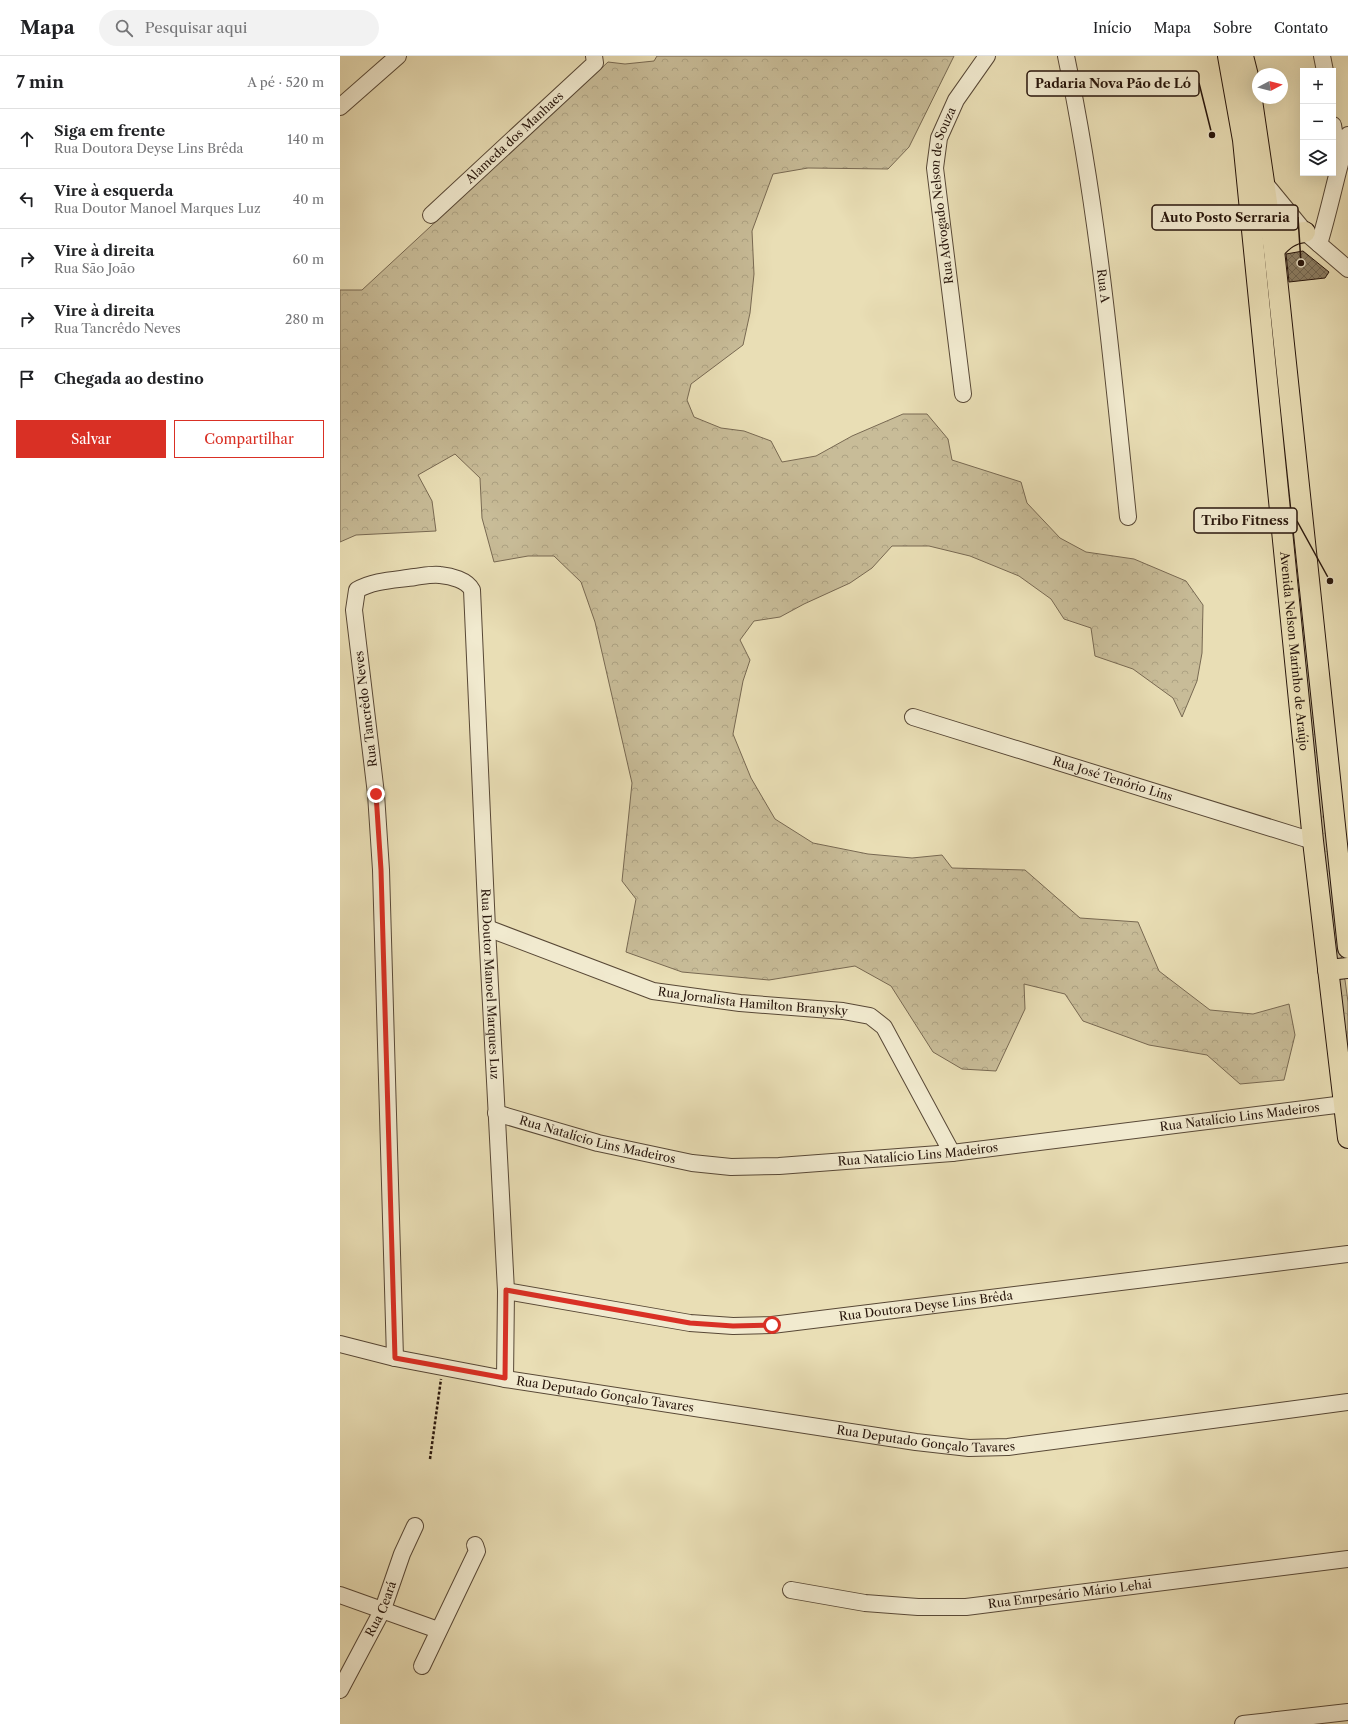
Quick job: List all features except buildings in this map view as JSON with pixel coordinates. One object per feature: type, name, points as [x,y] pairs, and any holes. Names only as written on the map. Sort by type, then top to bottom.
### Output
[{"type":"main road","name":"Avenida Nelson Marinho de Araújo","points":[[1228,56],[1243,140],[1313,842],[1348,1138]]},
{"type":"main road","name":"Avenida Nelson Marinho de Araújo","points":[[1244,56],[1249,80],[1274,250],[1310,578],[1348,948]]},
{"type":"main road","points":[[1274,250],[1288,237],[1295,233],[1312,238]]},
{"type":"main road","points":[[1287,577],[1300,574],[1310,578]]},
{"type":"main road","points":[[1328,970],[1348,968]]},
{"type":"street","points":[[340,107],[398,56]]},
{"type":"street","name":"Rua Advogado Nelson de Souza","points":[[963,394],[935,168],[939,138],[956,100],[987,56]]},
{"type":"street","name":"Rua A","points":[[1066,56],[1081,133],[1097,241],[1128,517]]},
{"type":"street","points":[[1322,56],[1324,68]]},
{"type":"street","name":"Alameda dos Manhaes","points":[[431,215],[595,63],[595,57]]},
{"type":"street","points":[[1312,238],[1328,215],[1339,163],[1348,135]]},
{"type":"street","points":[[1243,140],[1264,183],[1312,238],[1348,270]]},
{"type":"street","points":[[1335,140],[1339,163]]},
{"type":"street","name":"Rua Tancrêdo Neves","points":[[395,1358],[381,870],[376,794],[354,610],[355,600],[357,590],[378,582],[438,575],[463,581],[470,585],[472,590]]},
{"type":"street","name":"Rua Doutor Manoel Marques Luz","points":[[472,590],[487,928],[506,1290],[505,1378]]},
{"type":"street","name":"Rua José Tenório Lins","points":[[913,717],[1313,842]]},
{"type":"street","name":"Rua Jornalista Hamilton Branysky","points":[[487,928],[653,991],[740,1003],[843,1011],[870,1016],[884,1027],[952,1153]]},
{"type":"street","name":"Rua Natalício Lins Madeiros","points":[[496,1113],[598,1143],[692,1163],[731,1167],[779,1166],[952,1153],[1344,1104]]},
{"type":"street","name":"Rua Doutora Deyse Lins Brêda","points":[[506,1290],[690,1323],[741,1326],[772,1325],[1348,1254]]},
{"type":"street","name":"Rua Deputado Gonçalo Tavares","points":[[340,1344],[395,1358],[505,1378],[916,1442],[969,1448],[1008,1447],[1348,1402]]},
{"type":"street","name":"Rua Ceará","points":[[340,1690],[383,1609],[402,1554],[416,1526]]},
{"type":"street","points":[[422,1666],[477,1551],[475,1545]]},
{"type":"street","name":"Rua Emrpesário Mário Lehai","points":[[791,1590],[865,1603],[918,1607],[966,1607],[1348,1560]]},
{"type":"street","points":[[340,1595],[383,1609],[438,1630]]},
{"type":"street","points":[[1243,1724],[1348,1712]]},
{"type":"path","points":[[430,1459],[442,1367]]},
{"type":"green space","points":[[657,56],[954,56],[909,147],[888,169],[808,168],[773,174],[752,231],[754,274],[750,313],[743,345],[691,384],[687,400],[694,417],[721,428],[744,431],[771,441],[782,462],[816,456],[852,436],[903,414],[927,414],[948,439],[952,460],[1021,482],[1027,503],[1060,538],[1086,552],[1134,559],[1186,581],[1203,605],[1202,653],[1197,681],[1182,717],[1173,698],[1133,669],[1095,656],[1091,628],[1064,619],[1051,599],[1019,576],[970,556],[929,546],[892,546],[872,568],[850,583],[804,604],[780,617],[754,621],[740,640],[750,660],[743,681],[733,734],[751,778],[775,819],[813,843],[868,854],[912,858],[942,855],[952,868],[1025,870],[1080,918],[1138,922],[1159,971],[1210,1010],[1253,1014],[1289,1004],[1295,1035],[1284,1080],[1240,1084],[1207,1055],[1149,1045],[1083,1021],[1065,994],[1024,984],[1025,1009],[996,1071],[962,1069],[933,1052],[891,986],[855,966],[769,980],[682,972],[626,952],[636,899],[622,881],[632,783],[595,622],[581,582],[554,556],[528,556],[494,562],[482,518],[480,478],[455,454],[418,475],[432,501],[436,531],[356,535],[340,542],[340,290],[362,290],[608,62],[625,64],[654,61]]},
{"type":"green space","points":[[1302,582],[1306,585],[1342,956],[1339,962],[1334,963],[1297,583]]},
{"type":"green space","points":[[1336,976],[1343,976],[1345,980],[1348,1002],[1348,1097]]},
{"type":"place","name":"Padaria Nova Pão de Ló","points":[[1212,135]]},
{"type":"place","name":"Auto Posto Serraria","points":[[1301,263]]},
{"type":"place","name":"Tribo Fitness","points":[[1330,581]]},
{"type":"route","points":[[376,794],[381,870],[395,1358],[505,1378],[506,1290],[690,1323],[733,1326],[772,1325]]}]
